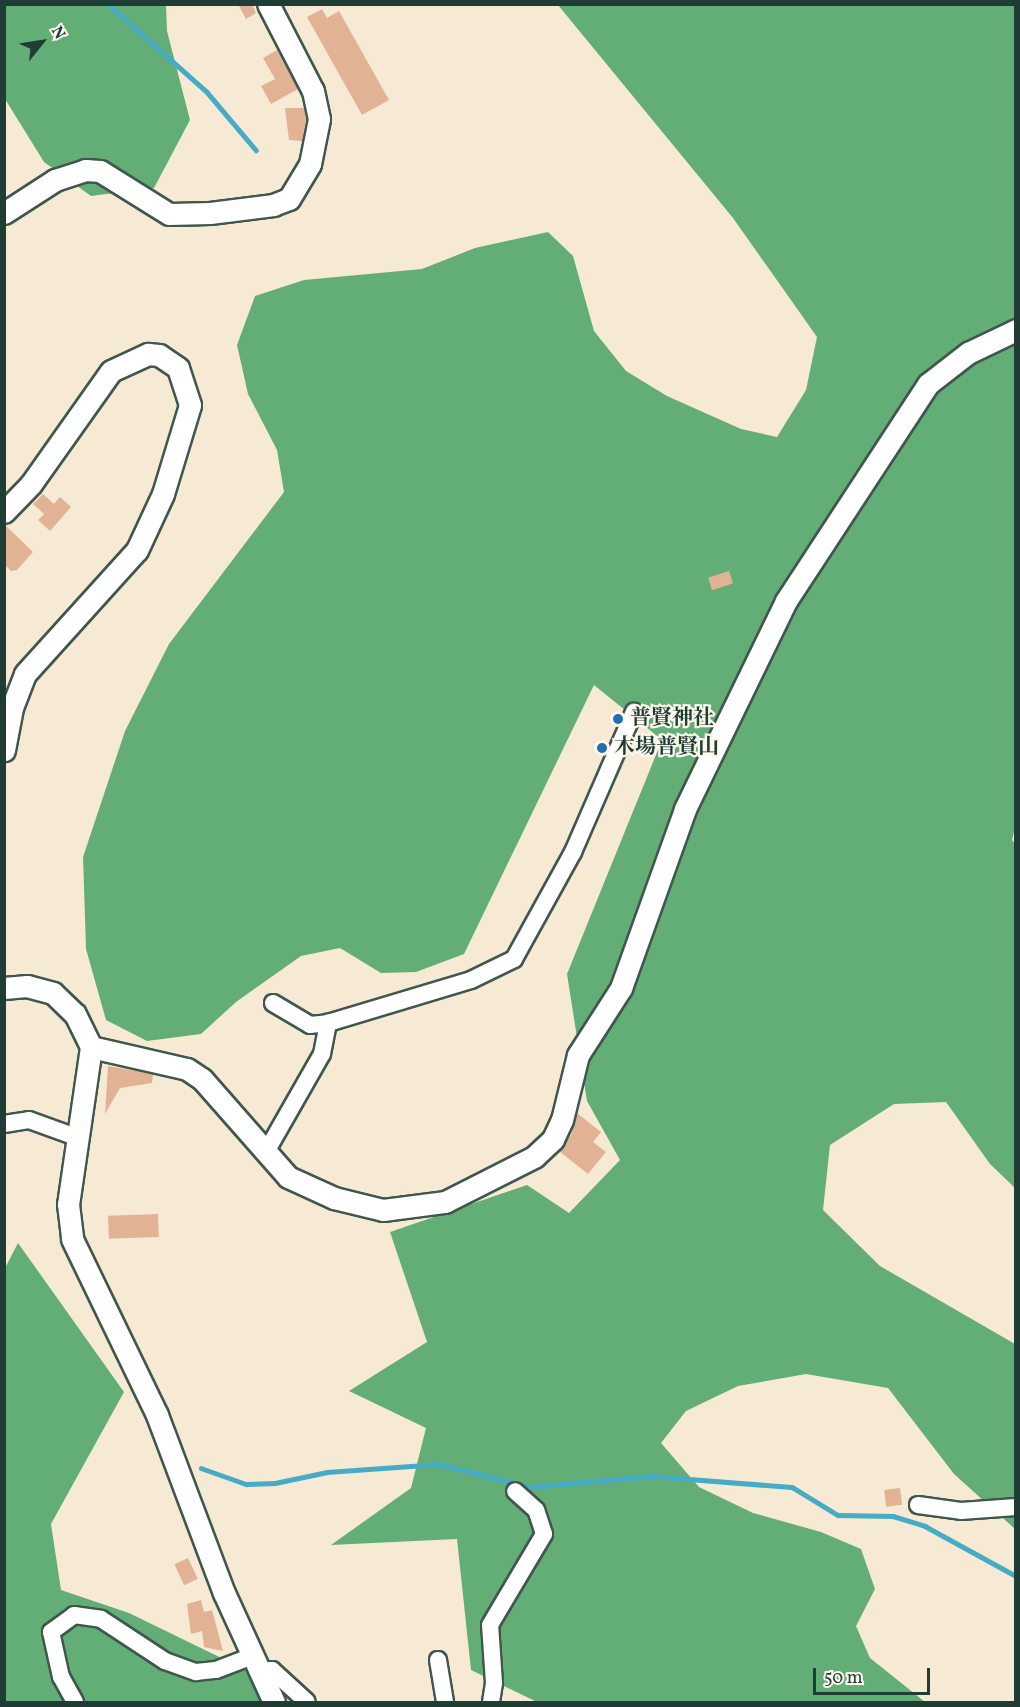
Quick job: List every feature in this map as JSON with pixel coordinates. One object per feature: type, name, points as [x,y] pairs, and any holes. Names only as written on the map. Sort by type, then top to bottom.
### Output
[{"type":"street","points":[[4,213],[55,180],[85,170],[100,171],[169,214],[210,213],[273,205],[289,199],[310,164],[319,119],[312,91],[268,4]]},
{"type":"street","points":[[91,1047],[187,1069],[201,1079],[288,1177],[306,1188],[395,1211],[445,1202],[534,1157],[553,1139],[578,1055],[621,988],[684,809],[786,601],[928,384],[968,353],[1016,330]]},
{"type":"street","points":[[4,512],[31,484],[111,371],[148,354],[159,356],[178,368],[190,405],[163,494],[137,550],[25,674],[12,708],[4,750]]},
{"type":"street","points":[[273,1003],[310,1025],[328,1023],[471,980],[514,959],[573,852],[634,712]]},
{"type":"street","points":[[4,988],[27,986],[53,993],[75,1014],[91,1047],[68,1204],[77,1255],[157,1415],[224,1593],[274,1702]]},
{"type":"street","points":[[266,1152],[322,1054],[328,1023]]},
{"type":"street","points":[[4,1124],[29,1120],[76,1137]]},
{"type":"street","points":[[491,1702],[494,1683],[490,1625],[544,1534],[536,1510],[515,1491]]},
{"type":"street","points":[[918,1505],[961,1511],[1016,1507]]},
{"type":"street","points":[[75,1702],[61,1677],[51,1632],[74,1616],[101,1619],[165,1661],[186,1670],[216,1670],[256,1664],[272,1670],[307,1702]]},
{"type":"street","points":[[438,1660],[445,1702]]},
{"type":"green space","points":[[5,5],[166,5],[167,31],[190,120],[154,188],[91,196],[44,162],[5,99]]},
{"type":"green space","points":[[558,5],[1015,5],[1016,824],[1012,840],[1016,845],[1015,1188],[990,1164],[946,1102],[894,1104],[830,1145],[823,1210],[880,1266],[1015,1344],[1015,1529],[954,1474],[888,1388],[806,1374],[738,1386],[686,1411],[661,1443],[699,1487],[753,1513],[821,1532],[861,1549],[875,1589],[856,1626],[870,1658],[925,1702],[537,1702],[471,1670],[457,1539],[331,1545],[411,1488],[426,1428],[349,1391],[427,1342],[390,1232],[527,1185],[569,1213],[620,1160],[587,1101],[567,974],[662,740],[594,685],[464,954],[416,972],[381,973],[340,948],[301,956],[236,1002],[201,1034],[147,1041],[106,1020],[86,949],[83,857],[125,731],[169,644],[284,492],[277,450],[248,394],[237,345],[255,296],[304,280],[422,269],[475,248],[548,232],[573,256],[594,331],[626,371],[667,396],[741,429],[777,437],[806,390],[817,337],[733,218]]},
{"type":"green space","points":[[18,1243],[124,1392],[51,1524],[61,1590],[129,1613],[248,1671],[263,1702],[5,1702],[4,1270]]},
{"type":"building","points":[[238,4],[252,4],[256,13],[246,19]]},
{"type":"building","points":[[322,9],[327,18],[339,11],[389,100],[362,115],[307,17]]},
{"type":"building","points":[[277,50],[298,89],[271,104],[261,86],[275,79],[263,58]]},
{"type":"building","points":[[285,108],[304,108],[306,119],[302,141],[289,140]]},
{"type":"building","points":[[43,494],[54,504],[60,497],[71,507],[50,531],[38,520],[44,514],[33,504]]},
{"type":"building","points":[[4,524],[33,552],[17,570],[11,571],[4,564]]},
{"type":"building","points":[[729,571],[733,583],[712,590],[708,578]]},
{"type":"building","points":[[108,1066],[153,1074],[152,1083],[120,1088],[105,1114]]},
{"type":"building","points":[[577,1113],[601,1132],[593,1142],[606,1152],[588,1174],[559,1151],[571,1135]]},
{"type":"building","points":[[158,1214],[159,1237],[109,1239],[108,1216]]},
{"type":"building","points":[[900,1488],[902,1505],[886,1507],[884,1490]]},
{"type":"building","points":[[188,1558],[198,1579],[184,1585],[174,1564]]},
{"type":"building","points":[[201,1600],[204,1612],[212,1610],[223,1651],[204,1647],[202,1631],[191,1634],[187,1604]]},
{"type":"waterway","points":[[108,4],[207,92],[256,150]]},
{"type":"waterway","points":[[201,1468],[246,1484],[275,1483],[327,1472],[439,1464],[530,1487],[651,1476],[792,1487],[838,1515],[893,1516],[925,1526],[1016,1576]]},
{"type":"place","name":"普賢神社","points":[[618,719]]},
{"type":"place","name":"木場普賢山","points":[[602,748]]}]
